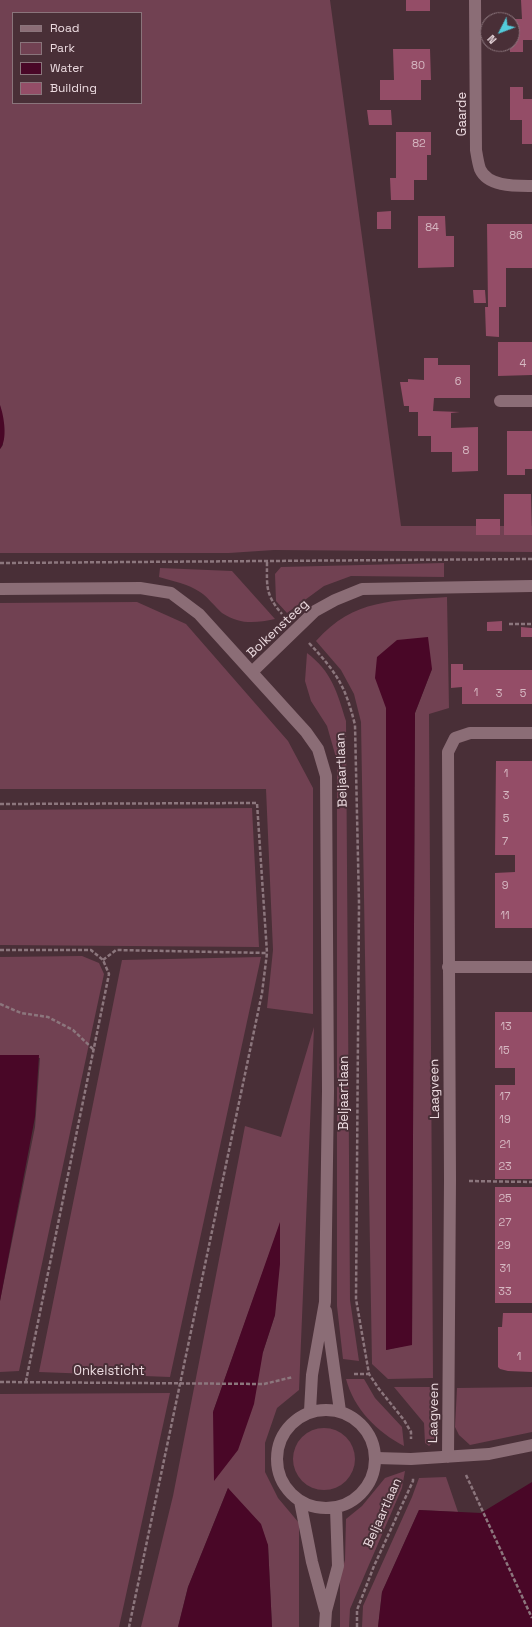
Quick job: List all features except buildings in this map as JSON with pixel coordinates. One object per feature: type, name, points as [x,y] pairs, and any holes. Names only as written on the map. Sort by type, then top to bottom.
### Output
[{"type":"street","name":"Gaarde","points":[[475,0],[476,150],[480,170],[492,182],[513,186],[532,186]]},
{"type":"street","points":[[500,401],[532,401]]},
{"type":"street","name":"Bolkensteeg","points":[[0,589],[140,588],[171,593],[200,614],[252,672],[315,611],[335,600],[362,589],[532,586]]},
{"type":"street","name":"Beljaartlaan","points":[[252,672],[306,732],[318,749],[326,776],[328,1091],[325,1302],[340,1411]]},
{"type":"street","name":"Laagveen","points":[[448,1457],[450,1180],[448,752],[455,738],[470,733],[532,733]]},
{"type":"street","points":[[448,968],[532,967]]},
{"type":"street","name":"Beljaartlaan","points":[[310,1411],[312,1375],[325,1302]]},
{"type":"street","points":[[323,1409],[340,1411],[359,1421],[363,1426],[371,1438],[376,1458],[371,1481],[357,1499],[336,1508],[322,1509],[300,1501],[284,1486],[277,1464],[279,1442],[291,1423],[310,1411],[323,1409]]},
{"type":"street","points":[[376,1458],[411,1459],[489,1454],[532,1444]]},
{"type":"street","points":[[300,1501],[312,1562],[326,1611]]},
{"type":"street","points":[[325,1627],[326,1611],[338,1566],[336,1508]]},
{"type":"path","points":[[0,563],[230,560],[267,562],[532,559]]},
{"type":"path","name":"Beljaartlaan","points":[[267,562],[268,593],[274,604],[296,630],[326,661],[339,678],[348,696],[355,725],[359,903],[356,1299],[369,1374],[404,1420],[411,1432],[413,1481],[374,1566],[357,1610],[357,1627]]},
{"type":"path","points":[[509,624],[532,624]]},
{"type":"path","points":[[0,804],[257,803],[267,952],[262,993],[129,1627]]},
{"type":"path","points":[[0,950],[91,950],[103,960],[109,974],[26,1381]]},
{"type":"path","points":[[103,960],[116,950],[267,952]]},
{"type":"path","points":[[0,1004],[21,1013],[48,1017],[73,1030],[94,1050]]},
{"type":"path","points":[[450,1180],[532,1182]]},
{"type":"path","name":"Onkelsticht","points":[[0,1382],[181,1382],[264,1384]]},
{"type":"path","points":[[448,1457],[468,1478],[532,1618]]},
{"type":"green space","points":[[0,0],[330,0],[401,526],[532,526],[532,552],[274,550],[229,553],[0,553],[0,449],[3,445],[0,405]]},
{"type":"green space","points":[[444,563],[444,577],[351,576],[324,586],[287,613],[276,601],[275,574],[281,567]]},
{"type":"green space","points":[[160,568],[232,571],[275,619],[255,622],[235,620],[222,613],[206,597],[195,589],[159,577]]},
{"type":"green space","points":[[447,597],[449,708],[429,714],[433,1378],[388,1379],[372,1364],[361,722],[354,694],[341,670],[316,641],[330,627],[360,609],[392,601]],"holes":[[[432,669],[415,713],[412,1344],[386,1350],[386,708]]]},
{"type":"green space","points":[[137,602],[186,624],[288,741],[313,788],[313,1014],[267,1008],[273,950],[266,789],[0,789],[0,603]]},
{"type":"green space","points":[[307,653],[328,675],[340,701],[346,721],[350,1300],[359,1361],[343,1359],[337,1306],[337,761],[327,726],[311,701],[305,681]]},
{"type":"green space","points":[[252,808],[259,947],[0,945],[0,810]]},
{"type":"green space","points":[[82,956],[99,963],[104,974],[19,1371],[0,1372],[0,1301],[35,1127],[40,1058],[0,1056],[0,957]]},
{"type":"green space","points":[[261,957],[170,1377],[39,1372],[122,960]]},
{"type":"green space","points":[[314,1027],[299,1390],[277,1408],[265,1443],[265,1472],[278,1498],[299,1523],[299,1627],[272,1627],[268,1545],[228,1488],[188,1587],[178,1627],[141,1627],[173,1496],[245,1126],[281,1137]],"holes":[[[280,1224],[275,1315],[263,1352],[213,1412]]]},
{"type":"green space","points":[[346,1379],[364,1379],[375,1398],[402,1427],[404,1446],[376,1427],[361,1410]]},
{"type":"green space","points":[[394,1387],[435,1387],[436,1439],[429,1446],[425,1443],[424,1423]]},
{"type":"green space","points":[[532,1387],[532,1432],[470,1445],[459,1435],[455,1427],[457,1388]]},
{"type":"green space","points":[[170,1393],[119,1627],[0,1627],[0,1394]]},
{"type":"green space","points":[[324,1428],[336,1430],[346,1437],[353,1447],[355,1459],[353,1471],[346,1481],[336,1488],[324,1490],[312,1488],[302,1481],[295,1471],[293,1459],[295,1447],[302,1437],[312,1430]]},
{"type":"green space","points":[[405,1471],[402,1488],[350,1609],[349,1627],[340,1627],[340,1578],[345,1560],[346,1519],[362,1506],[385,1478]]},
{"type":"green space","points":[[446,1477],[458,1512],[419,1510],[382,1592],[378,1627],[362,1627],[363,1606],[412,1497],[419,1478]]},
{"type":"water","points":[[0,405],[3,415],[5,434],[0,449]]},
{"type":"water","points":[[428,637],[432,669],[415,713],[412,1345],[386,1350],[386,708],[375,678],[377,657],[397,640]]},
{"type":"water","points":[[0,1055],[39,1055],[35,1117],[0,1301]]},
{"type":"water","points":[[280,1222],[280,1264],[275,1315],[263,1352],[254,1404],[238,1450],[214,1481],[213,1412]]},
{"type":"water","points":[[532,1482],[532,1627],[378,1627],[382,1592],[419,1510],[481,1513]]},
{"type":"water","points":[[228,1488],[261,1524],[268,1545],[272,1627],[178,1627],[188,1587]]}]
